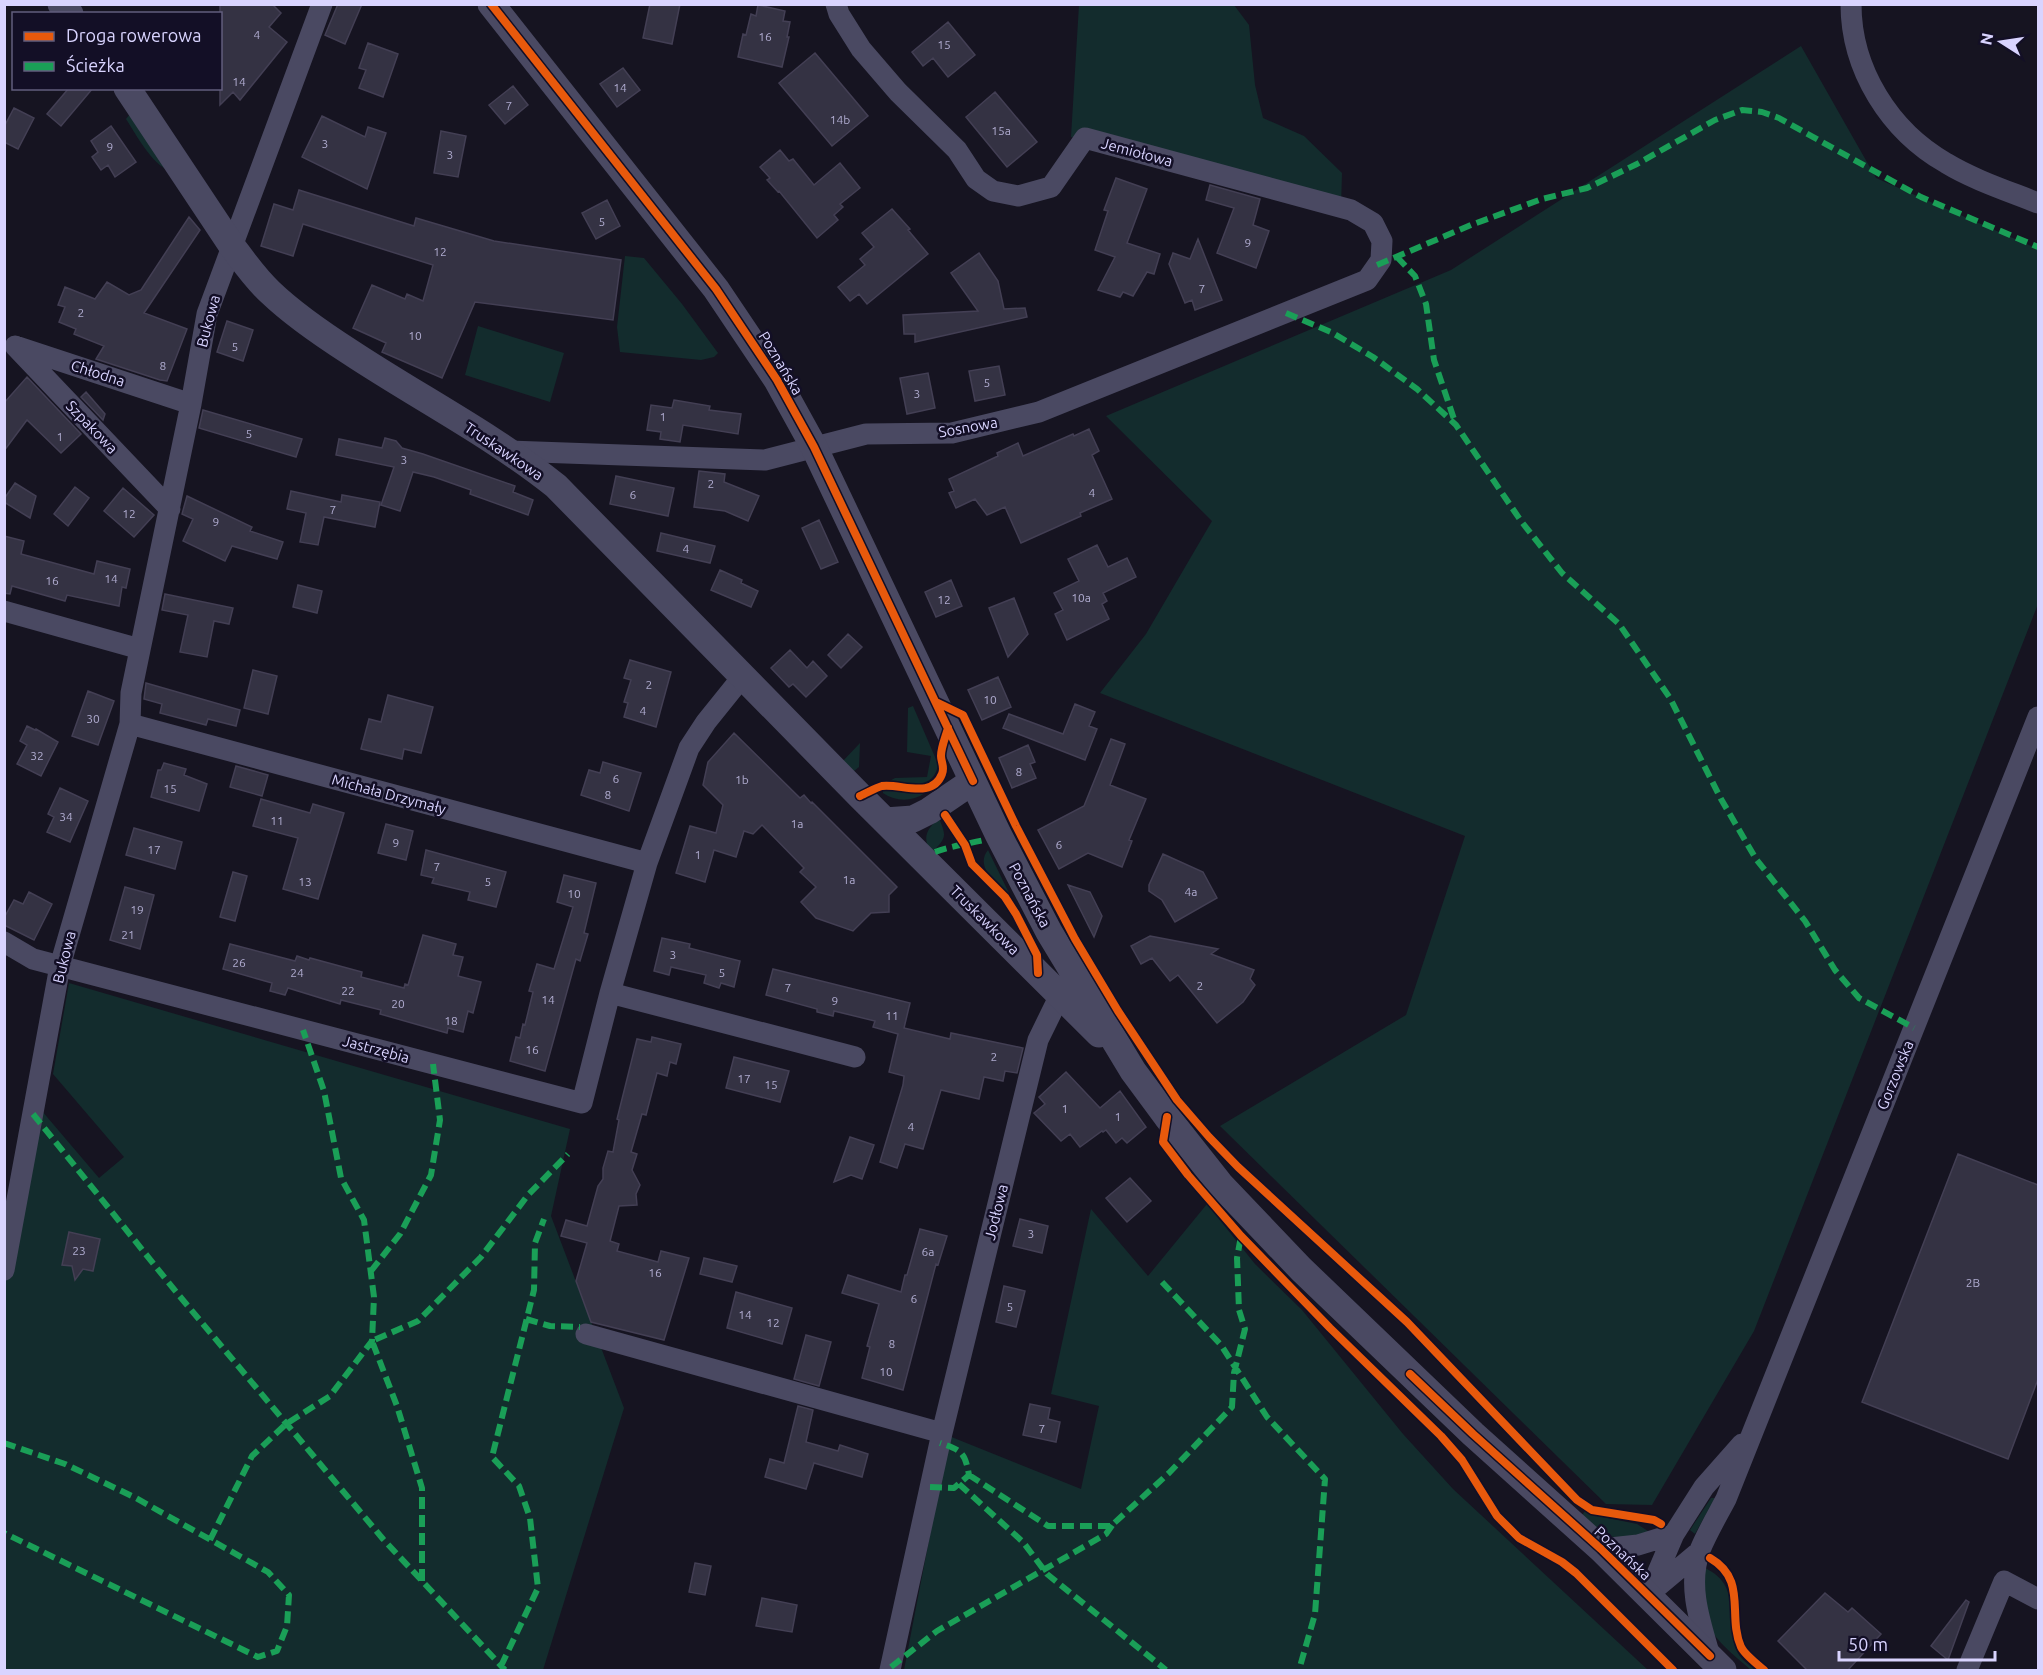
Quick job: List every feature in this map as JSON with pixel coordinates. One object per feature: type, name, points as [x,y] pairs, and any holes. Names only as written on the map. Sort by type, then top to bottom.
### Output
[{"type":"street","name":"Bukowa","points":[[4,1270],[60,966],[130,724],[131,693],[170,509],[207,314],[322,4]]},
{"type":"street","name":"Poznańska","points":[[491,4],[716,289],[777,380],[814,447],[998,834],[1049,932],[1133,1071],[1200,1159],[1260,1228],[1473,1434],[1648,1594],[1716,1663]]},
{"type":"street","name":"Jemiołowa","points":[[836,4],[838,14],[861,49],[898,92],[957,150],[976,179],[993,191],[1018,196],[1051,187],[1085,138],[1352,210],[1373,224],[1382,241],[1381,260],[1367,280]]},
{"type":"street","points":[[1851,4],[1853,29],[1862,65],[1879,99],[1902,129],[1923,148],[1947,164],[2038,203]]},
{"type":"street","name":"Truskawkowa","points":[[128,90],[232,246],[269,291],[298,316],[377,370],[539,472],[571,500],[1133,1071]]},
{"type":"street","name":"Sosnowa","points":[[509,452],[765,460],[866,434],[952,433],[1039,412],[1367,280]]},
{"type":"street","name":"Chłodna","points":[[10,345],[191,404]]},
{"type":"street","name":"Szpakowa","points":[[10,345],[170,509]]},
{"type":"street","points":[[4,611],[140,650]]},
{"type":"street","name":"Jastrzębia","points":[[60,966],[582,1103],[647,863],[689,748],[706,722],[743,676]]},
{"type":"street","name":"Gorzowska","points":[[1716,1663],[1699,1615],[1694,1586],[1700,1551],[1726,1499],[2038,717]]},
{"type":"street","name":"Michała Drzymały","points":[[130,724],[647,863]]},
{"type":"street","points":[[885,821],[914,819],[974,781]]},
{"type":"street","points":[[4,942],[33,959],[60,966]]},
{"type":"street","points":[[610,993],[855,1057]]},
{"type":"street","name":"Jodłowa","points":[[890,1671],[942,1433],[1038,1040],[1060,995]]},
{"type":"street","points":[[586,1334],[942,1433]]},
{"type":"street","name":"Gorzowska","points":[[1648,1594],[1674,1533],[1704,1487],[1751,1433]]},
{"type":"street","points":[[1600,1549],[1638,1545],[1674,1533]]},
{"type":"street","name":"Gorzowska","points":[[1648,1594],[1700,1551]]},
{"type":"street","points":[[1967,1671],[2004,1581],[2038,1599]]},
{"type":"green space","points":[[1079,5],[1234,5],[1249,25],[1255,85],[1263,118],[1304,136],[1342,173],[1341,207],[1071,137]]},
{"type":"green space","points":[[1801,46],[1876,178],[2038,249],[2038,604],[1754,1331],[1652,1505],[1606,1504],[1220,1126],[1406,1015],[1465,836],[1100,693],[1146,634],[1212,521],[1106,416],[1451,270]]},
{"type":"green space","points":[[130,114],[169,170],[157,162],[145,148],[126,119]]},
{"type":"green space","points":[[625,256],[644,258],[718,353],[714,357],[701,360],[620,352],[617,327]]},
{"type":"green space","points":[[478,326],[564,353],[550,402],[465,375]]},
{"type":"green space","points":[[913,706],[938,764],[936,772],[926,782],[918,784],[886,783],[895,778],[927,777],[931,756],[907,752],[908,708]]},
{"type":"green space","points":[[860,743],[859,767],[854,771],[842,762]]},
{"type":"green space","points":[[883,790],[925,793],[904,800],[888,796],[883,793]]},
{"type":"green space","points":[[939,818],[944,837],[932,853],[926,838],[931,826]]},
{"type":"green space","points":[[988,850],[1009,893],[996,883],[985,868],[985,856]]},
{"type":"green space","points":[[69,983],[570,1129],[551,1216],[624,1408],[543,1670],[5,1670],[5,1280],[36,1104],[99,1178],[124,1157],[53,1074]]},
{"type":"green space","points":[[1207,1204],[1255,1264],[1302,1310],[1403,1434],[1453,1489],[1648,1670],[904,1670],[949,1436],[1081,1489],[1099,1406],[1051,1394],[1091,1209],[1148,1276]]},
{"type":"green space","points":[[1711,1498],[1715,1498],[1695,1534],[1690,1530]]},
{"type":"green space","points":[[1585,1511],[1637,1524],[1651,1533],[1629,1537],[1606,1535],[1582,1515]]},
{"type":"green space","points":[[1705,1568],[1717,1575],[1724,1584],[1728,1593],[1733,1638],[1737,1652],[1755,1670],[1751,1670],[1724,1646],[1712,1632],[1704,1616]]},
{"type":"building","points":[[220,4],[272,4],[281,13],[269,27],[287,42],[240,100],[233,92],[220,105],[222,12],[220,12]]},
{"type":"building","points":[[338,4],[362,4],[345,44],[325,35]]},
{"type":"building","points":[[650,4],[680,4],[672,44],[643,38]]},
{"type":"building","points":[[758,5],[785,11],[783,21],[790,22],[782,67],[738,57],[743,34],[746,35],[751,14],[756,16]]},
{"type":"building","points":[[948,22],[975,55],[948,77],[933,58],[923,66],[912,52]]},
{"type":"building","points":[[368,43],[398,54],[383,97],[359,88],[366,70],[359,68]]},
{"type":"building","points":[[815,53],[868,116],[832,146],[779,83]]},
{"type":"building","points":[[623,68],[640,90],[617,107],[600,84]]},
{"type":"building","points":[[513,86],[528,105],[505,124],[489,105]]},
{"type":"building","points":[[67,90],[91,90],[61,126],[47,114]]},
{"type":"building","points":[[995,92],[1037,142],[1007,167],[966,117]]},
{"type":"building","points":[[14,108],[34,118],[18,149],[4,142],[4,127]]},
{"type":"building","points":[[322,116],[365,137],[368,127],[386,133],[367,189],[302,157]]},
{"type":"building","points":[[111,126],[136,162],[115,177],[108,165],[101,170],[92,157],[98,152],[91,141]]},
{"type":"building","points":[[441,131],[466,136],[458,177],[434,173]]},
{"type":"building","points":[[780,150],[789,161],[793,159],[814,185],[840,163],[860,188],[840,204],[843,207],[834,215],[838,220],[817,238],[779,191],[767,180],[770,178],[760,167]]},
{"type":"building","points":[[1116,178],[1147,189],[1127,243],[1160,254],[1154,274],[1147,272],[1133,296],[1123,292],[1120,297],[1098,290],[1115,257],[1095,250],[1108,211],[1104,210]]},
{"type":"building","points":[[1210,185],[1260,199],[1253,225],[1269,231],[1256,268],[1217,253],[1234,208],[1206,200]]},
{"type":"building","points":[[299,190],[414,226],[416,218],[494,241],[621,260],[613,320],[475,302],[442,378],[382,352],[386,343],[353,328],[372,285],[405,299],[407,294],[423,301],[433,265],[303,224],[293,256],[261,246],[274,204],[293,210]]},
{"type":"building","points":[[607,200],[620,226],[596,239],[582,213]]},
{"type":"building","points":[[892,209],[928,254],[867,304],[859,294],[850,301],[838,287],[865,265],[860,259],[874,247],[862,233]]},
{"type":"building","points":[[189,217],[200,230],[144,313],[187,329],[167,381],[96,359],[104,346],[74,334],[76,329],[59,322],[65,307],[58,305],[65,287],[95,299],[107,282],[129,295],[141,290]]},
{"type":"building","points":[[1198,239],[1222,300],[1195,310],[1192,300],[1185,303],[1169,264],[1173,253],[1190,259]]},
{"type":"building","points":[[979,253],[998,281],[1004,309],[1025,308],[1027,317],[915,342],[915,334],[904,334],[903,315],[978,311],[951,273]]},
{"type":"building","points":[[227,321],[253,330],[243,361],[217,352]]},
{"type":"building","points":[[999,366],[1005,395],[975,401],[969,371]]},
{"type":"building","points":[[928,373],[935,408],[907,414],[900,378]]},
{"type":"building","points":[[27,377],[81,434],[61,453],[27,420],[4,451],[4,403]]},
{"type":"building","points":[[86,392],[105,414],[103,420],[81,397]]},
{"type":"building","points":[[674,400],[710,406],[709,410],[741,414],[738,434],[683,425],[680,442],[660,439],[661,432],[647,430],[651,405],[672,408]]},
{"type":"building","points":[[203,410],[302,439],[296,457],[199,428]]},
{"type":"building","points":[[1089,429],[1099,451],[1092,455],[1112,499],[1080,513],[1081,516],[1021,543],[1005,507],[987,515],[975,499],[956,508],[949,493],[954,491],[949,479],[998,456],[997,453],[1018,443],[1023,456]]},
{"type":"building","points":[[385,438],[396,441],[402,448],[515,486],[513,492],[533,500],[528,515],[470,494],[471,490],[413,472],[400,511],[381,505],[394,467],[336,455],[339,439],[382,448]]},
{"type":"building","points":[[699,471],[725,474],[724,482],[759,496],[748,521],[725,511],[694,507]]},
{"type":"building","points":[[616,476],[674,488],[668,516],[610,504]]},
{"type":"building","points":[[15,483],[36,496],[30,518],[4,502]]},
{"type":"building","points":[[75,487],[89,498],[68,526],[54,514]]},
{"type":"building","points":[[123,488],[154,515],[134,537],[104,511]]},
{"type":"building","points":[[291,491],[341,502],[342,495],[380,502],[375,527],[324,517],[318,545],[300,542],[306,513],[287,509]]},
{"type":"building","points":[[187,496],[252,527],[250,531],[283,542],[277,559],[232,546],[225,561],[183,541],[193,519],[182,514]]},
{"type":"building","points":[[819,520],[838,562],[821,569],[802,528]]},
{"type":"building","points":[[661,533],[715,546],[710,563],[657,551]]},
{"type":"building","points":[[4,536],[24,541],[21,554],[94,574],[97,561],[130,569],[126,588],[122,587],[119,606],[67,595],[65,601],[12,586],[10,594],[4,593]]},
{"type":"building","points":[[1097,545],[1108,567],[1127,558],[1136,577],[1103,593],[1107,601],[1102,604],[1109,619],[1067,640],[1055,614],[1063,610],[1054,593],[1079,581],[1068,559]]},
{"type":"building","points":[[720,570],[742,580],[741,583],[758,591],[751,607],[711,590]]},
{"type":"building","points":[[951,580],[962,606],[936,617],[925,592]]},
{"type":"building","points":[[298,585],[322,591],[317,613],[293,607]]},
{"type":"building","points":[[165,594],[233,608],[229,624],[214,621],[207,657],[180,652],[188,615],[162,610]]},
{"type":"building","points":[[1014,598],[1028,634],[1008,657],[989,608]]},
{"type":"building","points":[[848,634],[862,647],[841,668],[828,655]]},
{"type":"building","points":[[790,650],[807,668],[813,661],[827,676],[806,697],[793,684],[789,687],[771,668]]},
{"type":"building","points":[[630,660],[671,672],[656,727],[624,717],[628,703],[624,702],[631,680],[624,678]]},
{"type":"building","points":[[253,670],[277,676],[268,714],[244,708]]},
{"type":"building","points":[[998,677],[1011,707],[982,720],[968,690]]},
{"type":"building","points":[[146,683],[240,710],[236,726],[208,719],[206,725],[160,713],[162,704],[144,699]]},
{"type":"building","points":[[88,691],[114,701],[98,745],[72,736]]},
{"type":"building","points":[[388,695],[433,707],[421,753],[404,749],[402,759],[361,749],[369,719],[381,722]]},
{"type":"building","points":[[1075,704],[1095,712],[1089,726],[1097,729],[1085,760],[1003,728],[1009,714],[1063,734]]},
{"type":"building","points":[[27,726],[58,742],[41,776],[17,764],[27,745],[20,741]]},
{"type":"building","points":[[734,733],[800,798],[804,795],[812,802],[897,887],[889,895],[889,912],[871,913],[853,931],[816,918],[801,902],[816,887],[800,872],[804,868],[762,825],[753,834],[744,831],[736,857],[714,850],[705,882],[676,873],[690,826],[716,833],[723,805],[703,785],[708,762]]},
{"type":"building","points":[[1111,739],[1125,744],[1110,785],[1146,799],[1129,840],[1132,841],[1122,867],[1088,853],[1059,869],[1038,830],[1084,806]]},
{"type":"building","points":[[1028,745],[1035,762],[1030,764],[1036,778],[1012,788],[999,758]]},
{"type":"building","points":[[603,762],[641,773],[629,811],[581,795],[589,770],[600,773]]},
{"type":"building","points":[[164,763],[186,769],[184,775],[207,784],[199,811],[151,797],[158,770],[161,770]]},
{"type":"building","points":[[236,766],[268,775],[262,796],[230,787]]},
{"type":"building","points":[[60,788],[88,801],[70,842],[47,832],[54,817],[48,814]]},
{"type":"building","points":[[261,799],[310,813],[313,804],[344,813],[318,899],[283,889],[298,838],[253,826]]},
{"type":"building","points":[[386,824],[413,831],[406,860],[378,853]]},
{"type":"building","points":[[134,828],[182,842],[175,869],[126,855]]},
{"type":"building","points":[[426,850],[506,872],[496,907],[468,900],[470,892],[432,883],[434,878],[421,875]]},
{"type":"building","points":[[1163,854],[1203,872],[1217,898],[1175,922],[1162,900],[1149,891],[1149,885]]},
{"type":"building","points":[[233,872],[247,876],[235,921],[220,917]]},
{"type":"building","points":[[564,875],[596,883],[584,933],[588,934],[580,961],[576,959],[545,1071],[510,1061],[516,1037],[520,1038],[523,1024],[525,1025],[533,992],[529,991],[537,964],[554,969],[573,907],[557,902]]},
{"type":"building","points":[[1068,885],[1090,892],[1102,916],[1094,937]]},
{"type":"building","points":[[125,887],[154,895],[140,949],[110,940]]},
{"type":"building","points":[[29,892],[52,904],[34,940],[4,925],[4,918],[14,900],[23,904]]},
{"type":"building","points":[[423,935],[456,944],[453,955],[463,957],[458,976],[481,982],[473,1013],[468,1011],[463,1032],[448,1028],[447,1033],[380,1014],[381,1010],[341,1000],[340,1004],[288,988],[285,995],[270,991],[272,983],[223,969],[230,944],[295,961],[297,956],[309,960],[310,958],[362,972],[361,977],[404,988],[405,984],[408,985]]},
{"type":"building","points":[[1150,936],[1218,949],[1211,954],[1254,970],[1250,979],[1255,985],[1243,1002],[1217,1023],[1178,975],[1170,981],[1152,958],[1141,964],[1131,946]]},
{"type":"building","points":[[662,938],[690,944],[689,948],[740,961],[734,987],[721,983],[719,988],[704,983],[706,975],[671,967],[669,975],[654,971]]},
{"type":"building","points":[[773,969],[910,1003],[904,1028],[950,1039],[951,1033],[1023,1048],[1017,1073],[1005,1071],[1003,1081],[984,1077],[979,1099],[941,1090],[923,1149],[905,1144],[897,1168],[880,1162],[903,1085],[904,1076],[889,1072],[898,1034],[873,1027],[875,1021],[834,1011],[833,1016],[817,1012],[817,1009],[766,995]]},
{"type":"building","points":[[652,1037],[681,1044],[676,1064],[670,1062],[667,1076],[657,1073],[646,1115],[642,1114],[631,1152],[637,1154],[632,1170],[640,1185],[636,1194],[637,1205],[619,1206],[610,1241],[619,1244],[617,1251],[658,1262],[661,1251],[689,1258],[664,1340],[591,1322],[576,1281],[587,1243],[561,1236],[566,1220],[587,1226],[598,1186],[603,1179],[603,1168],[608,1151],[613,1152],[619,1120],[617,1119],[637,1039],[651,1042]]},
{"type":"building","points":[[734,1057],[789,1071],[780,1102],[726,1088]]},
{"type":"building","points":[[1066,1072],[1100,1108],[1120,1091],[1146,1127],[1127,1143],[1122,1138],[1116,1143],[1106,1130],[1080,1147],[1070,1134],[1061,1141],[1034,1113],[1045,1104],[1039,1097]]},
{"type":"building","points":[[850,1137],[874,1145],[862,1179],[851,1175],[834,1182]]},
{"type":"building","points":[[1958,1154],[2038,1185],[2038,1379],[2008,1459],[1862,1402]]},
{"type":"building","points":[[1130,1178],[1151,1201],[1127,1222],[1106,1198]]},
{"type":"building","points":[[1020,1219],[1048,1226],[1042,1253],[1013,1246]]},
{"type":"building","points":[[920,1229],[947,1236],[938,1265],[936,1264],[903,1390],[862,1378],[870,1347],[867,1346],[879,1304],[842,1293],[848,1275],[901,1292]]},
{"type":"building","points":[[69,1232],[100,1239],[93,1271],[83,1269],[75,1280],[72,1266],[62,1265]]},
{"type":"building","points":[[704,1258],[737,1266],[732,1282],[700,1274]]},
{"type":"building","points":[[1004,1286],[1025,1291],[1016,1327],[996,1322]]},
{"type":"building","points":[[736,1292],[792,1308],[782,1344],[727,1328]]},
{"type":"building","points":[[806,1335],[831,1342],[819,1386],[794,1379]]},
{"type":"building","points":[[1030,1404],[1050,1408],[1048,1419],[1060,1422],[1056,1442],[1023,1435]]},
{"type":"building","points":[[798,1406],[813,1410],[806,1442],[838,1451],[840,1445],[868,1454],[862,1477],[814,1463],[806,1489],[765,1477],[770,1459],[784,1463]]},
{"type":"building","points":[[695,1563],[711,1566],[705,1595],[689,1592]]},
{"type":"building","points":[[1825,1593],[1848,1612],[1852,1608],[1881,1634],[1847,1671],[1808,1671],[1778,1641]]},
{"type":"building","points":[[762,1598],[797,1605],[792,1632],[756,1626]]},
{"type":"building","points":[[1966,1600],[1969,1602],[1948,1660],[1931,1646]]},
{"type":"marked path","points":[[1377,265],[1471,225],[1542,199],[1587,188],[1637,164],[1715,120],[1742,110],[1762,112],[1779,118],[1921,197],[2038,247]]},
{"type":"marked path","points":[[1397,257],[1415,276],[1426,304],[1434,360],[1455,422]]},
{"type":"marked path","points":[[1286,313],[1331,332],[1373,357],[1417,389],[1456,425],[1521,521],[1562,573],[1619,624],[1670,698],[1721,799],[1756,859],[1805,921],[1835,970],[1859,998],[1914,1028]]},
{"type":"marked path","points":[[935,852],[984,840]]},
{"type":"marked path","points":[[210,1540],[252,1456],[286,1424],[330,1396],[372,1341],[374,1297],[364,1220],[341,1178],[324,1091],[303,1030]]},
{"type":"marked path","points":[[371,1271],[400,1234],[431,1175],[440,1120],[433,1064]]},
{"type":"marked path","points":[[33,1114],[177,1293],[383,1539],[505,1670]]},
{"type":"marked path","points":[[422,1581],[422,1488],[397,1406],[372,1341],[418,1321],[481,1257],[528,1195],[568,1154]]},
{"type":"marked path","points":[[501,1666],[538,1588],[530,1518],[519,1486],[492,1457],[534,1290],[535,1243],[544,1219]]},
{"type":"marked path","points":[[969,1475],[1048,1526],[1111,1526],[1169,1473],[1232,1407],[1234,1373],[1245,1329],[1239,1310],[1237,1258],[1241,1236]]},
{"type":"marked path","points":[[1162,1282],[1221,1345],[1267,1417],[1325,1479],[1315,1614],[1299,1670]]},
{"type":"marked path","points":[[526,1319],[550,1326],[580,1327]]},
{"type":"marked path","points":[[4,1443],[65,1464],[134,1497],[268,1572],[289,1595],[287,1626],[277,1651],[258,1657],[4,1533]]},
{"type":"marked path","points":[[930,1487],[954,1488],[969,1475],[966,1461],[961,1453],[940,1443]]},
{"type":"marked path","points":[[959,1484],[1023,1542],[1047,1574],[1166,1670]]},
{"type":"marked path","points":[[891,1667],[937,1631],[1106,1534],[1113,1524]]},
{"type":"cycle path","points":[[491,4],[716,289],[777,380],[814,447],[973,781]]},
{"type":"cycle path","points":[[936,702],[963,715],[1016,826],[1075,939],[1118,1011],[1177,1100],[1209,1137],[1238,1167],[1407,1322],[1577,1500],[1592,1510],[1654,1520],[1661,1524]]},
{"type":"cycle path","points":[[860,796],[882,786],[915,789],[931,786],[937,782],[943,771],[941,753],[948,728]]},
{"type":"cycle path","points":[[945,815],[965,845],[972,864],[1005,897],[1016,914],[1037,955],[1038,973]]},
{"type":"cycle path","points":[[1167,1117],[1163,1142],[1188,1175],[1241,1236],[1330,1328],[1441,1436],[1462,1460],[1497,1516],[1519,1538],[1562,1562],[1576,1573],[1673,1670]]},
{"type":"cycle path","points":[[1410,1374],[1601,1549],[1710,1656]]},
{"type":"cycle path","points":[[1710,1558],[1722,1567],[1733,1587],[1737,1635],[1741,1647],[1764,1670]]}]
